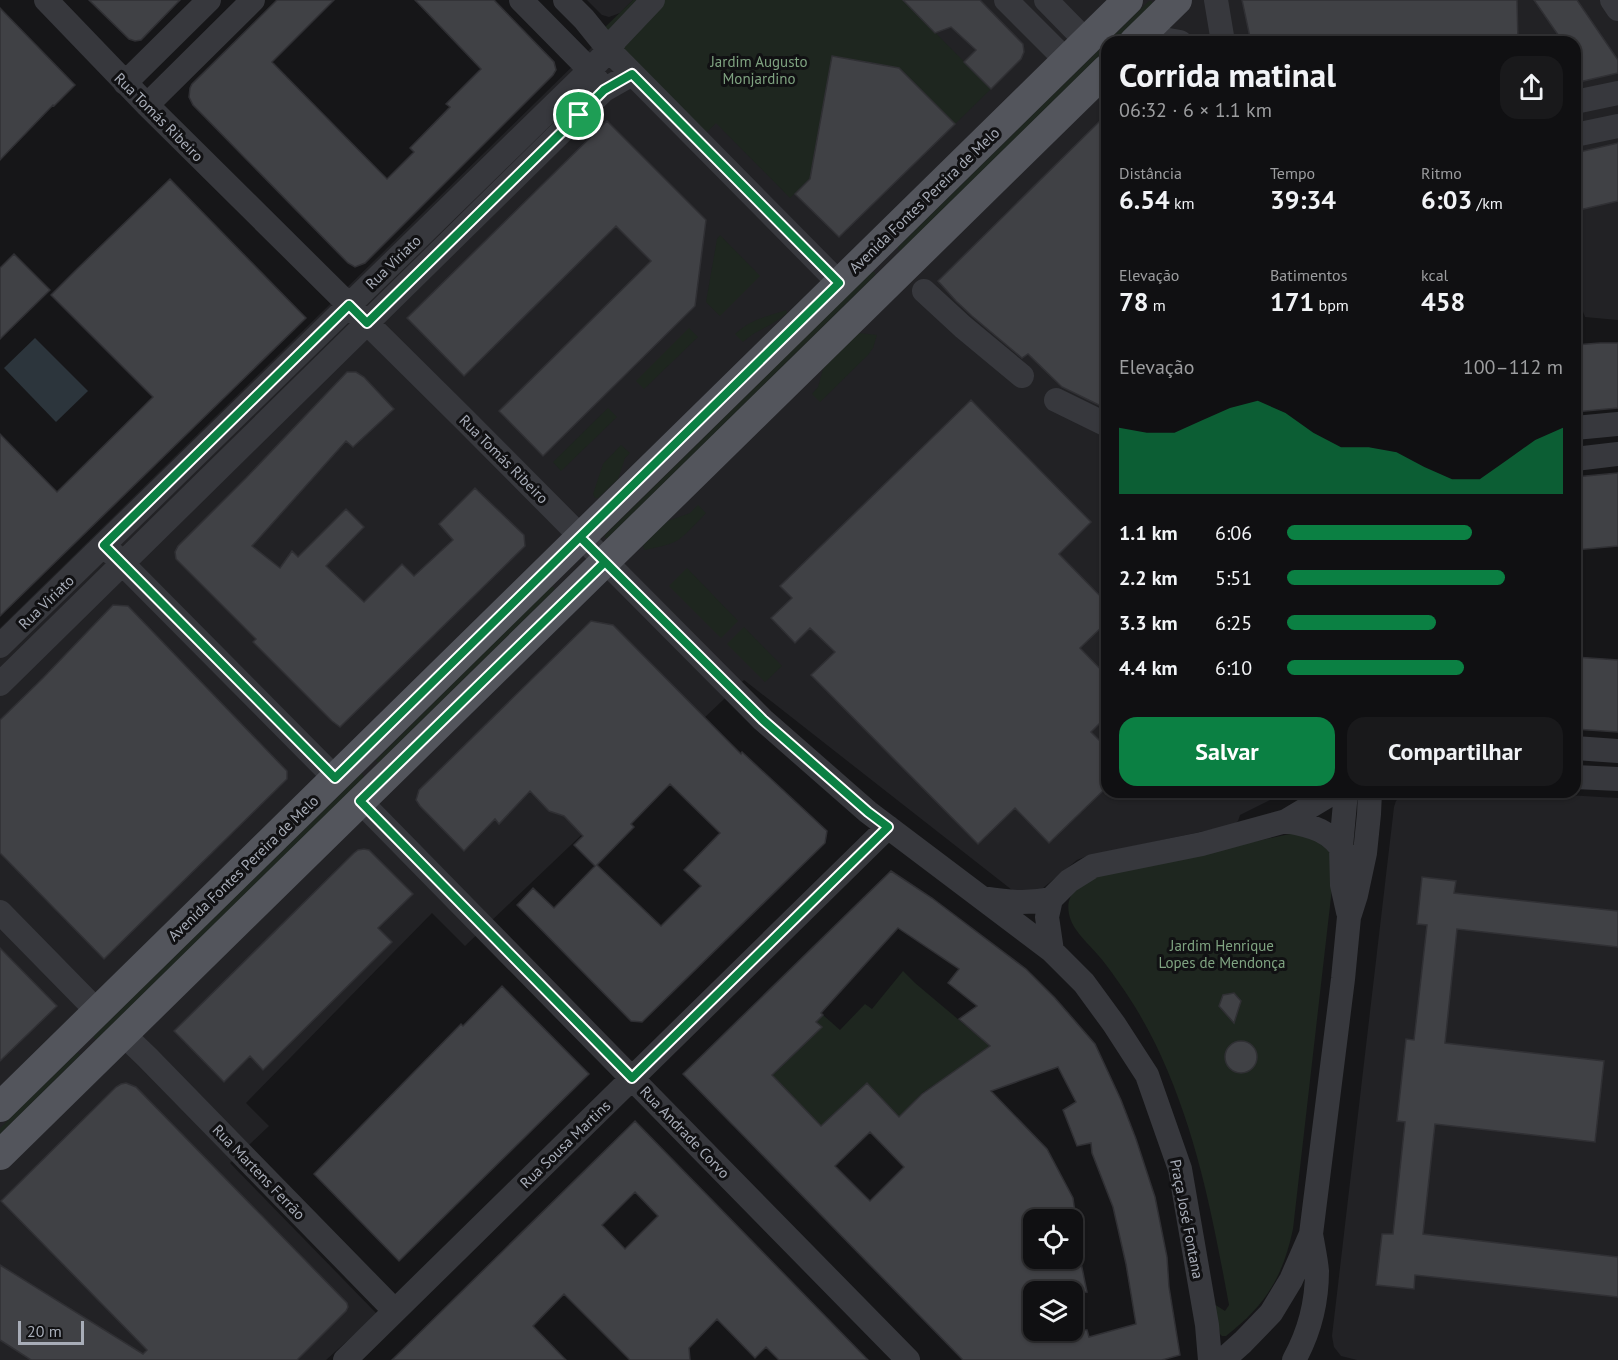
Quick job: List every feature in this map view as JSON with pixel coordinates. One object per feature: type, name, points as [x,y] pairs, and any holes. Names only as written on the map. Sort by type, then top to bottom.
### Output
[{"type":"main road","name":"Avenida Fontes Pereira de Melo","points":[[0,1107],[1128,0]]},
{"type":"main road","points":[[1140,36],[1177,0]]},
{"type":"main road","points":[[0,1155],[1101,75]]},
{"type":"street","name":"Rua Tomás Ribeiro","points":[[46,0],[125,83],[763,720],[868,812],[981,897]]},
{"type":"street","points":[[125,83],[209,0]]},
{"type":"street","points":[[147,105],[253,0]]},
{"type":"street","points":[[521,0],[590,70],[604,90]]},
{"type":"street","points":[[565,0],[632,74],[839,283]]},
{"type":"street","name":"Rua Viriato","points":[[0,646],[590,70],[653,0]]},
{"type":"street","points":[[1006,0],[1076,51]]},
{"type":"street","points":[[1046,0],[1076,51]]},
{"type":"street","points":[[1216,0],[1222,36]]},
{"type":"street","points":[[1612,0],[1618,9]]},
{"type":"street","name":"Rua Viriato","points":[[0,684],[604,90],[632,74]]},
{"type":"street","points":[[1581,101],[1618,93]]},
{"type":"street","points":[[1581,134],[1618,126]]},
{"type":"street","points":[[924,291],[1022,376]]},
{"type":"street","points":[[1056,400],[1101,422]]},
{"type":"street","points":[[1581,427],[1618,424]]},
{"type":"street","points":[[1581,458],[1618,454]]},
{"type":"street","points":[[104,545],[335,778]]},
{"type":"street","points":[[1581,748],[1618,751]]},
{"type":"street","points":[[1581,777],[1618,779]]},
{"type":"street","points":[[1052,951],[1047,917],[1051,899],[1069,881],[1093,866],[1202,844],[1286,821],[1324,798]]},
{"type":"street","points":[[1341,847],[1345,798]]},
{"type":"street","points":[[1223,1360],[1271,1313],[1291,1280],[1311,1234],[1353,906],[1365,853],[1370,798]]},
{"type":"street","name":"Rua Andrade Corvo","points":[[360,801],[908,1360]]},
{"type":"street","points":[[1286,821],[1323,831],[1341,847],[1347,858],[1353,906]]},
{"type":"street","name":"Rua Sousa Martins","points":[[345,1360],[888,827]]},
{"type":"street","points":[[981,897],[1013,903],[1051,899]]},
{"type":"street","name":"Praça José Fontana","points":[[981,897],[1052,951],[1084,983],[1147,1075],[1180,1169],[1207,1325],[1210,1360]]},
{"type":"street","points":[[0,912],[97,1011]]},
{"type":"street","name":"Rua Martens Ferrão","points":[[123,1035],[395,1311]]},
{"type":"street","points":[[1294,1360],[1304,1340],[1315,1298],[1317,1269],[1311,1234]]},
{"type":"shaded area","points":[[587,0],[633,0],[620,13],[609,17],[602,15]]},
{"type":"shaded area","points":[[640,0],[1618,0],[1618,320],[1585,317],[1581,306],[1581,36],[1101,36],[1101,798],[1274,798],[1240,815],[1238,821],[1233,825],[1087,856],[1077,860],[1043,888],[1034,891],[1012,890],[744,680],[465,946],[432,913],[246,1103],[269,1126],[230,1163],[377,1314],[326,1360],[0,1360],[0,628]]},
{"type":"shaded area","points":[[35,338],[88,391],[56,422],[4,368]]},
{"type":"shaded area","points":[[1581,796],[1618,798],[1618,1360],[1357,1360],[1341,1356],[1334,1347],[1332,1336],[1396,801],[1398,798],[1581,798]]},
{"type":"green space","name":"Jardim Augusto Monjardino","points":[[633,0],[907,0],[914,11],[991,89],[955,124],[827,162],[790,198],[716,123],[706,133],[600,32]]},
{"type":"green space","points":[[1149,1],[1152,1],[1152,4],[1119,36],[1113,36]]},
{"type":"green space","points":[[1101,48],[1101,54],[901,250],[898,250],[898,247]]},
{"type":"green space","points":[[720,235],[760,276],[720,316],[706,302],[717,239]]},
{"type":"green space","points":[[872,272],[875,272],[875,275],[608,538],[605,538],[605,535]]},
{"type":"green space","points":[[786,310],[787,313],[782,317],[743,342],[735,334],[753,322]]},
{"type":"green space","points":[[689,328],[698,337],[644,389],[636,381]]},
{"type":"green space","points":[[859,333],[877,335],[873,348],[820,402],[812,394],[818,387],[823,369]]},
{"type":"green space","points":[[608,408],[617,417],[561,471],[553,462]]},
{"type":"green space","points":[[621,445],[630,453],[625,458],[618,479],[598,498],[595,498],[593,494],[603,464]]},
{"type":"green space","points":[[698,505],[706,513],[682,537],[666,545],[644,549],[643,545],[668,521],[690,513]]},
{"type":"green space","points":[[687,568],[738,621],[721,638],[669,586]]},
{"type":"green space","points":[[551,587],[554,587],[554,590],[379,762],[376,762],[377,759]]},
{"type":"green space","points":[[744,627],[782,666],[765,682],[727,644]]},
{"type":"green space","points":[[362,773],[364,777],[97,1039],[94,1039],[94,1036]]},
{"type":"green space","name":"Jardim Henrique Lopes de Mendonça","points":[[1299,832],[1309,834],[1331,853],[1334,871],[1293,1229],[1284,1262],[1262,1302],[1240,1325],[1226,1336],[1222,1336],[1214,1304],[1225,1311],[1229,1305],[1201,1171],[1181,1107],[1155,1043],[1137,1010],[1108,967],[1073,925],[1068,907],[1074,891],[1094,876]]},
{"type":"green space","points":[[903,971],[991,1047],[922,1093],[899,1117],[867,1083],[821,1126],[772,1075],[821,1028],[816,1022],[823,1015],[840,1030],[865,1004],[872,1009]]},
{"type":"green space","points":[[78,1052],[80,1055],[0,1134],[0,1128]]},
{"type":"building","points":[[89,0],[180,0],[141,40],[135,41],[129,39]]},
{"type":"building","points":[[277,0],[334,0],[272,62],[387,179],[414,152],[410,148],[450,107],[446,104],[481,69],[415,0],[494,0],[554,62],[556,70],[365,263],[355,267],[348,263],[193,105],[189,97],[192,84]]},
{"type":"building","points":[[903,0],[980,0],[1023,44],[1024,52],[1021,59],[991,89],[964,62],[976,50],[951,27],[935,33]]},
{"type":"building","points":[[1242,0],[1517,0],[1518,36],[1250,36]]},
{"type":"building","points":[[1534,0],[1577,0],[1618,60],[1618,73],[1581,82],[1581,36],[1559,36]]},
{"type":"building","points":[[0,8],[75,85],[0,160]]},
{"type":"building","points":[[832,56],[899,68],[955,124],[839,237],[795,194],[810,179]]},
{"type":"building","points":[[1101,120],[1101,406],[1062,387],[1028,354],[1022,358],[972,316],[938,281]]},
{"type":"building","points":[[607,121],[706,220],[695,306],[543,456],[499,411],[651,261],[616,226],[464,376],[407,318]]},
{"type":"building","points":[[1618,143],[1618,201],[1581,210],[1581,152]]},
{"type":"building","points":[[170,179],[306,318],[0,616],[0,434],[57,492],[153,397],[51,295]]},
{"type":"building","points":[[14,254],[50,290],[0,339],[0,268]]},
{"type":"building","points":[[1618,343],[1618,408],[1581,411],[1581,345]]},
{"type":"building","points":[[347,372],[356,372],[364,377],[394,409],[353,447],[346,441],[252,546],[280,568],[292,551],[298,557],[346,509],[364,527],[326,566],[364,602],[402,564],[414,576],[453,540],[439,524],[475,488],[524,535],[525,546],[340,727],[253,642],[256,639],[176,559],[175,552],[178,546]]},
{"type":"building","points":[[971,400],[1091,522],[1059,554],[1101,597],[1101,628],[1080,648],[1101,670],[1101,722],[1091,732],[1101,742],[1101,793],[1049,843],[1015,808],[978,844],[811,675],[835,652],[810,628],[795,643],[771,618],[792,598],[780,586]]},
{"type":"building","points":[[1618,473],[1618,546],[1581,549],[1581,476]]},
{"type":"building","points":[[113,605],[128,606],[287,771],[287,779],[104,959],[0,853],[0,720]]},
{"type":"building","points":[[591,621],[613,625],[741,754],[742,752],[827,831],[825,843],[642,1022],[631,1021],[517,905],[533,888],[554,908],[595,866],[574,845],[583,836],[564,816],[549,811],[530,791],[499,824],[495,819],[464,851],[420,806],[416,800],[419,790]],"holes":[[[670,784],[720,833],[684,870],[701,886],[661,926],[597,865],[634,827],[631,824]]]},
{"type":"building","points":[[1581,657],[1618,660],[1618,732],[1581,729]]},
{"type":"building","points":[[364,849],[369,850],[413,894],[378,928],[392,942],[263,1070],[250,1056],[224,1082],[174,1031],[354,853]]},
{"type":"building","points":[[891,871],[932,898],[1026,969],[1095,1044],[1121,1100],[1155,1197],[1167,1257],[1169,1287],[1180,1355],[1162,1360],[963,1360],[683,1074]],"holes":[[[898,928],[959,969],[948,983],[977,1006],[959,1019],[990,1046],[922,1094],[899,1117],[867,1083],[821,1126],[772,1075],[822,1027],[816,1022],[823,1015],[821,1013]],[[1058,1067],[1076,1102],[1063,1110],[1077,1146],[1091,1143],[1092,1153],[1113,1207],[1136,1324],[1089,1337],[1087,1330],[1083,1330],[1083,1341],[1023,1341],[1023,1281],[1083,1281],[1083,1292],[1087,1292],[1082,1269],[1023,1269],[1023,1209],[1074,1209],[1073,1198],[1047,1149],[991,1091]],[[870,1132],[904,1167],[870,1201],[835,1166]]]},
{"type":"building","points":[[1422,877],[1456,881],[1454,893],[1618,911],[1618,947],[1457,929],[1445,1043],[1604,1061],[1595,1142],[1435,1124],[1423,1234],[1618,1257],[1618,1297],[1415,1275],[1414,1289],[1376,1285],[1382,1234],[1393,1234],[1405,1122],[1397,1121],[1406,1039],[1414,1040],[1427,925],[1417,924]]},
{"type":"building","points":[[0,948],[57,1006],[0,1061]]},
{"type":"building","points":[[502,986],[589,1074],[399,1261],[314,1174],[461,1024],[463,1026]]},
{"type":"building","points":[[1234,993],[1241,1001],[1234,1023],[1219,1006],[1223,995]]},
{"type":"building","points":[[1241,1041],[1252,1046],[1257,1057],[1252,1068],[1241,1073],[1230,1068],[1225,1057],[1230,1046]]},
{"type":"building","points":[[126,1083],[136,1087],[347,1303],[346,1311],[297,1360],[31,1360],[0,1340],[0,1265],[143,1354],[147,1350],[1,1201],[116,1087]]},
{"type":"building","points":[[635,1121],[868,1360],[779,1360],[766,1347],[755,1358],[717,1319],[689,1348],[690,1360],[630,1360],[564,1294],[533,1326],[566,1360],[392,1360]],"holes":[[[635,1192],[658,1216],[625,1249],[602,1225]]]},
{"type":"route","points":[[579,115],[367,323],[349,305],[104,545],[335,778],[580,537],[605,562],[360,801],[632,1078],[888,827],[763,720],[580,537],[839,283],[632,74],[604,90],[579,115]]}]
